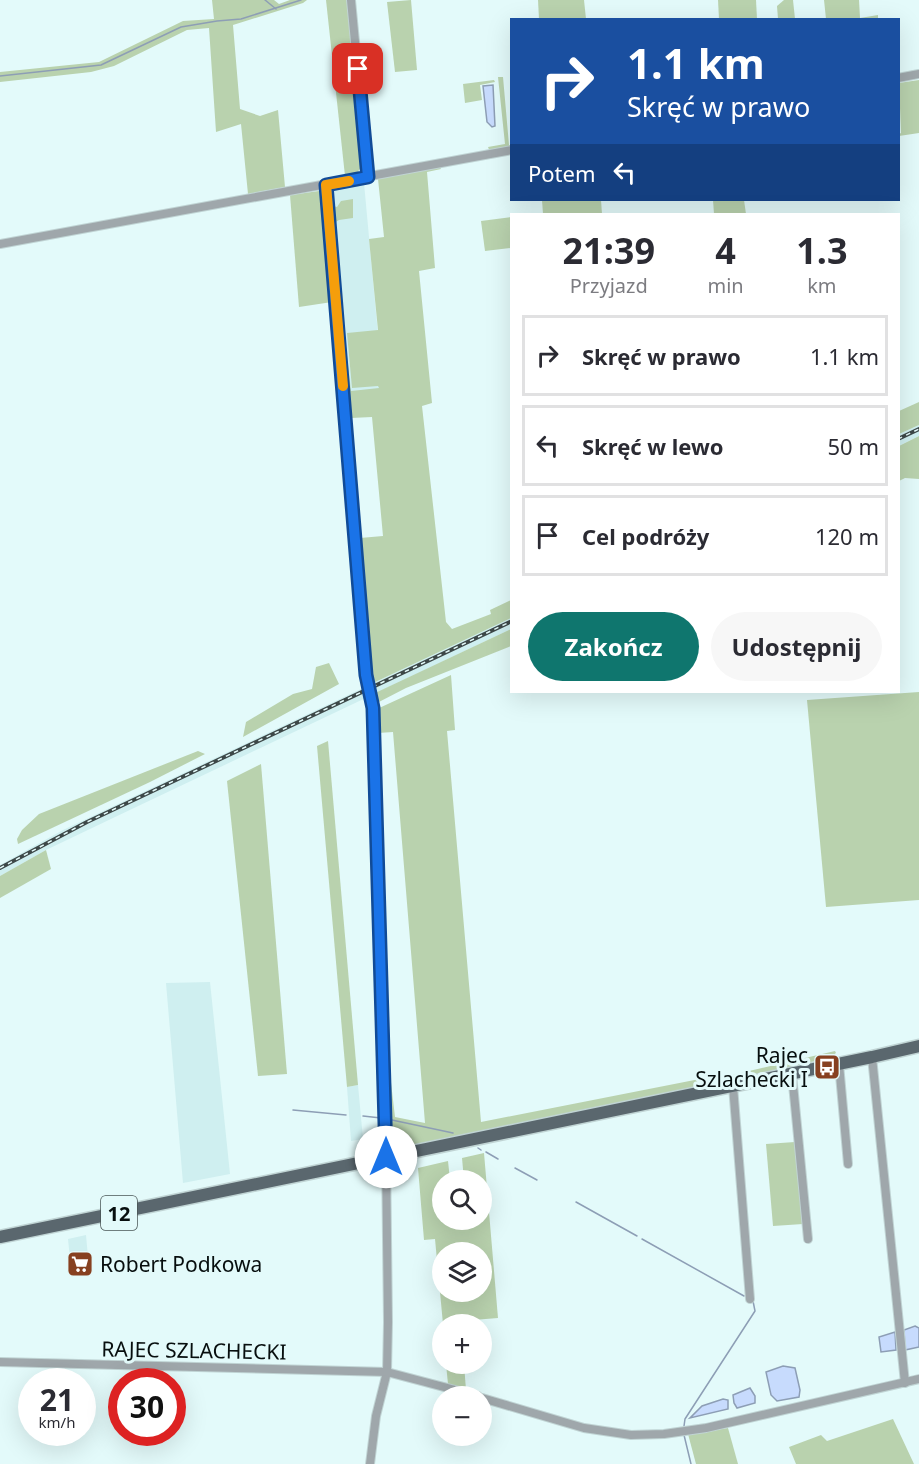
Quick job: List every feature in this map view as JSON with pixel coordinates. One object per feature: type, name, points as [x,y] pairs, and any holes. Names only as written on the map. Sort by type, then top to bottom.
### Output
[{"type":"main road","name":"12","points":[[0,1237],[919,1046]]},
{"type":"street","points":[[351,0],[368,177]]},
{"type":"street","points":[[900,78],[919,74]]},
{"type":"street","points":[[0,244],[510,150]]},
{"type":"street","points":[[326,185],[366,675],[373,708],[386,1157],[387,1372],[376,1416],[370,1464]]},
{"type":"street","points":[[872,1057],[905,1383]]},
{"type":"street","points":[[839,1064],[848,1164]]},
{"type":"street","points":[[792,1074],[808,1239]]},
{"type":"street","points":[[733,1086],[750,1299]]},
{"type":"street","name":"RAJEC SZLACHECKI","points":[[0,1362],[387,1372],[439,1386]]},
{"type":"street","name":"RAJEC SZLACHECKI","points":[[492,1401],[584,1428],[631,1435],[664,1434],[706,1428],[919,1379]]},
{"type":"shaded area","points":[[364,183],[385,410],[353,413],[331,193],[335,189]]},
{"type":"shaded area","points":[[919,425],[919,436],[900,446],[900,434]]},
{"type":"shaded area","points":[[510,618],[510,629],[46,850],[0,876],[0,865],[63,830]]},
{"type":"shaded area","points":[[210,982],[230,1174],[183,1183],[166,983]]},
{"type":"shaded area","points":[[358,1085],[363,1139],[351,1141],[347,1087]]},
{"type":"shaded area","points":[[86,1235],[88,1257],[82,1260],[70,1259],[68,1239]]},
{"type":"green space","points":[[212,0],[274,0],[279,4],[290,0],[307,0],[233,25],[240,109],[260,116],[278,110],[285,187],[248,194],[241,124],[216,132],[209,28],[187,30],[114,66],[91,72],[0,82],[0,72],[99,62],[183,21],[214,19]]},
{"type":"green space","points":[[326,0],[347,0],[363,165],[356,174],[345,176]]},
{"type":"green space","points":[[411,0],[417,70],[395,72],[387,2]]},
{"type":"green space","points":[[538,0],[584,0],[586,18],[539,18]]},
{"type":"green space","points":[[718,0],[756,0],[757,18],[719,18]]},
{"type":"green space","points":[[784,0],[793,0],[795,18],[778,18],[777,6]]},
{"type":"green space","points":[[824,0],[859,0],[860,18],[826,18]]},
{"type":"green space","points":[[878,15],[878,18],[860,18]]},
{"type":"green space","points":[[498,77],[503,77],[510,148],[490,152],[488,147],[505,144]]},
{"type":"green space","points":[[494,80],[495,82],[480,85],[482,100],[465,103],[463,84]]},
{"type":"green space","points":[[919,80],[919,133],[900,136],[900,83]]},
{"type":"green space","points":[[439,166],[441,169],[427,172],[435,268],[419,271],[432,403],[422,406],[446,622],[452,629],[491,614],[490,610],[510,600],[510,618],[371,684],[368,672],[360,538],[383,536],[372,417],[351,418],[355,461],[352,461],[342,339],[345,338],[351,391],[379,388],[378,386],[352,388],[347,333],[378,330],[369,239],[384,237],[378,179]]},
{"type":"green space","points":[[319,191],[322,193],[332,302],[299,307],[290,195]]},
{"type":"green space","points":[[353,199],[353,218],[334,223],[333,206],[337,207],[341,201]]},
{"type":"green space","points":[[542,201],[601,201],[602,213],[543,213]]},
{"type":"green space","points":[[713,201],[744,201],[746,213],[714,213]]},
{"type":"green space","points":[[510,217],[510,248],[485,251],[481,221]]},
{"type":"green space","points":[[919,402],[919,425],[900,434],[900,411]]},
{"type":"green space","points":[[919,436],[919,479],[905,478],[900,480],[900,446]]},
{"type":"green space","points":[[510,629],[510,646],[406,688],[375,704],[373,694]]},
{"type":"green space","points":[[329,663],[339,684],[243,737],[246,722],[293,694],[312,689],[316,667]]},
{"type":"green space","points":[[451,675],[455,730],[447,731],[481,1122],[725,1074],[726,1082],[407,1147],[391,1141],[390,1074],[395,1117],[425,1123],[393,732],[378,733],[377,709]]},
{"type":"green space","points":[[919,692],[919,900],[826,907],[807,700]]},
{"type":"green space","points":[[328,741],[358,1085],[347,1087],[317,746]]},
{"type":"green space","points":[[198,751],[205,754],[18,844],[17,839],[22,830],[39,814]]},
{"type":"green space","points":[[261,764],[287,1074],[258,1076],[227,781]]},
{"type":"green space","points":[[46,850],[51,869],[0,898],[0,876]]},
{"type":"green space","points":[[835,1051],[836,1053],[829,1058],[811,1062],[811,1064],[731,1080],[732,1075]]},
{"type":"green space","points":[[795,1142],[803,1224],[773,1226],[766,1144]]},
{"type":"green space","points":[[484,1153],[485,1170],[463,1170],[462,1158]]},
{"type":"green space","points":[[448,1161],[449,1170],[432,1170],[432,1230],[491,1230],[492,1242],[424,1240],[418,1168]]},
{"type":"green space","points":[[492,1247],[498,1318],[492,1318],[492,1314],[442,1314],[441,1302],[492,1302]]},
{"type":"green space","points":[[447,1374],[465,1374],[466,1386],[448,1384]]},
{"type":"green space","points":[[893,1419],[914,1464],[796,1464],[789,1447],[821,1435],[827,1441]]},
{"type":"green space","points":[[728,1428],[738,1464],[696,1464],[688,1434]]},
{"type":"water","points":[[493,85],[495,126],[492,127],[487,122],[483,86]]},
{"type":"water","points":[[915,1326],[919,1328],[919,1347],[905,1350],[904,1330]]},
{"type":"water","points":[[895,1332],[896,1350],[881,1352],[879,1337]]},
{"type":"water","points":[[783,1366],[795,1368],[800,1390],[799,1397],[777,1401],[771,1395],[766,1372]]},
{"type":"water","points":[[750,1388],[755,1396],[755,1403],[737,1408],[733,1395]]},
{"type":"water","points":[[723,1399],[728,1400],[728,1409],[690,1418],[702,1406]]},
{"type":"waterway","points":[[265,0],[276,9]]},
{"type":"waterway","points":[[0,76],[101,65],[181,27],[241,19],[301,0]]},
{"type":"waterway","points":[[293,1110],[346,1115]]},
{"type":"waterway","points":[[363,1116],[381,1118]]},
{"type":"waterway","points":[[392,1120],[453,1133]]},
{"type":"waterway","points":[[486,1152],[498,1159]]},
{"type":"waterway","points":[[515,1168],[537,1180]]},
{"type":"waterway","points":[[576,1202],[637,1236]]},
{"type":"waterway","points":[[642,1239],[744,1296]]},
{"type":"waterway","points":[[684,1426],[685,1419],[755,1311],[753,1301]]},
{"type":"waterway","points":[[684,1435],[691,1464]]},
{"type":"railway","points":[[900,438],[919,429]]},
{"type":"railway","points":[[0,868],[87,822],[510,622]]},
{"type":"slow traffic","points":[[343,386],[326,185],[349,181]]},
{"type":"place","name":"Rajec Szlachecki I","points":[[827,1067]]},
{"type":"place","name":"Robert Podkowa","points":[[80,1264]]},
{"type":"route","points":[[358,69],[368,177],[326,185],[366,675],[373,708],[386,1157]]}]
